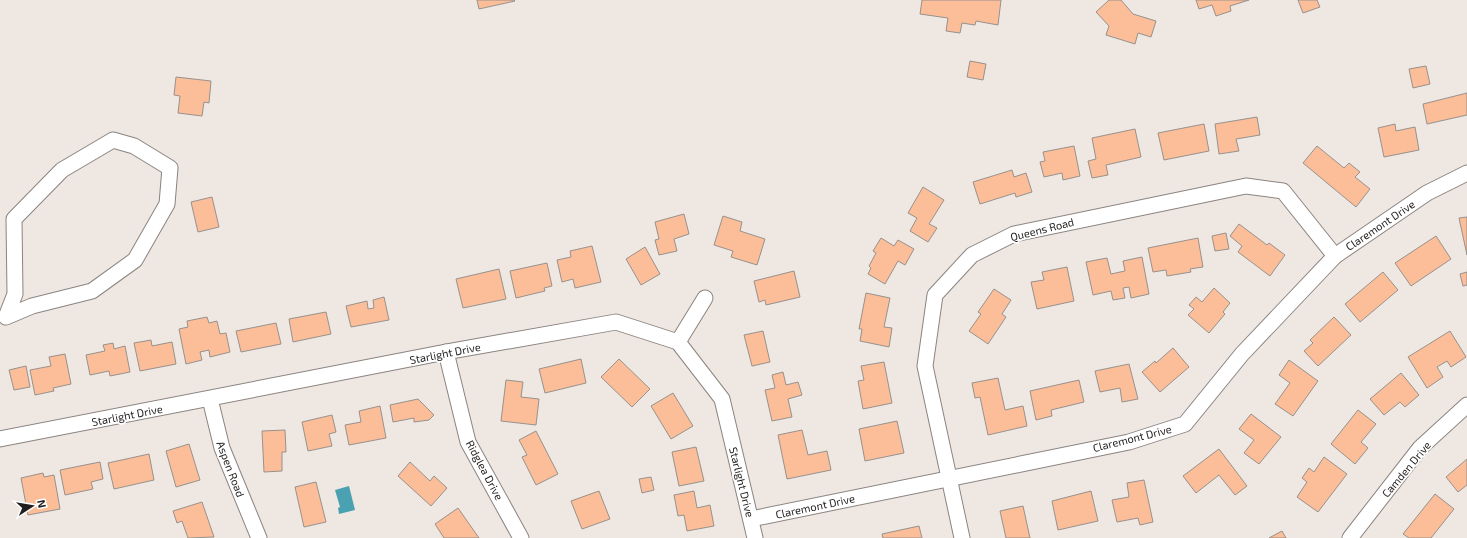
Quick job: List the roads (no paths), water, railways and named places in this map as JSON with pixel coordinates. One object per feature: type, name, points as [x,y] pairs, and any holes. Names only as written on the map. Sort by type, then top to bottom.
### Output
[{"type":"street","points":[[113,140],[134,146],[170,168],[167,204],[135,260],[92,291],[32,306],[3,317],[15,294],[14,219],[62,170],[113,140]]},
{"type":"street","name":"Claremont Drive","points":[[751,519],[1128,442],[1185,424],[1242,354],[1335,256],[1427,192],[1467,173]]},
{"type":"street","name":"Queens Road","points":[[962,538],[925,366],[935,295],[972,254],[1014,234],[1246,186],[1283,191],[1335,256]]},
{"type":"street","points":[[678,342],[705,298]]},
{"type":"street","name":"Starlight Drive","points":[[0,439],[446,352],[616,322],[678,342],[722,399],[755,538]]},
{"type":"street","name":"Ridglea Drive","points":[[446,352],[468,442],[521,538]]},
{"type":"street","name":"Aspen Road","points":[[210,399],[222,448],[259,538]]},
{"type":"street","name":"Camden Drive","points":[[1350,538],[1420,448],[1467,405]]},
{"type":"water","points":[[349,486],[355,510],[339,514],[338,508],[340,507],[335,490]]}]
